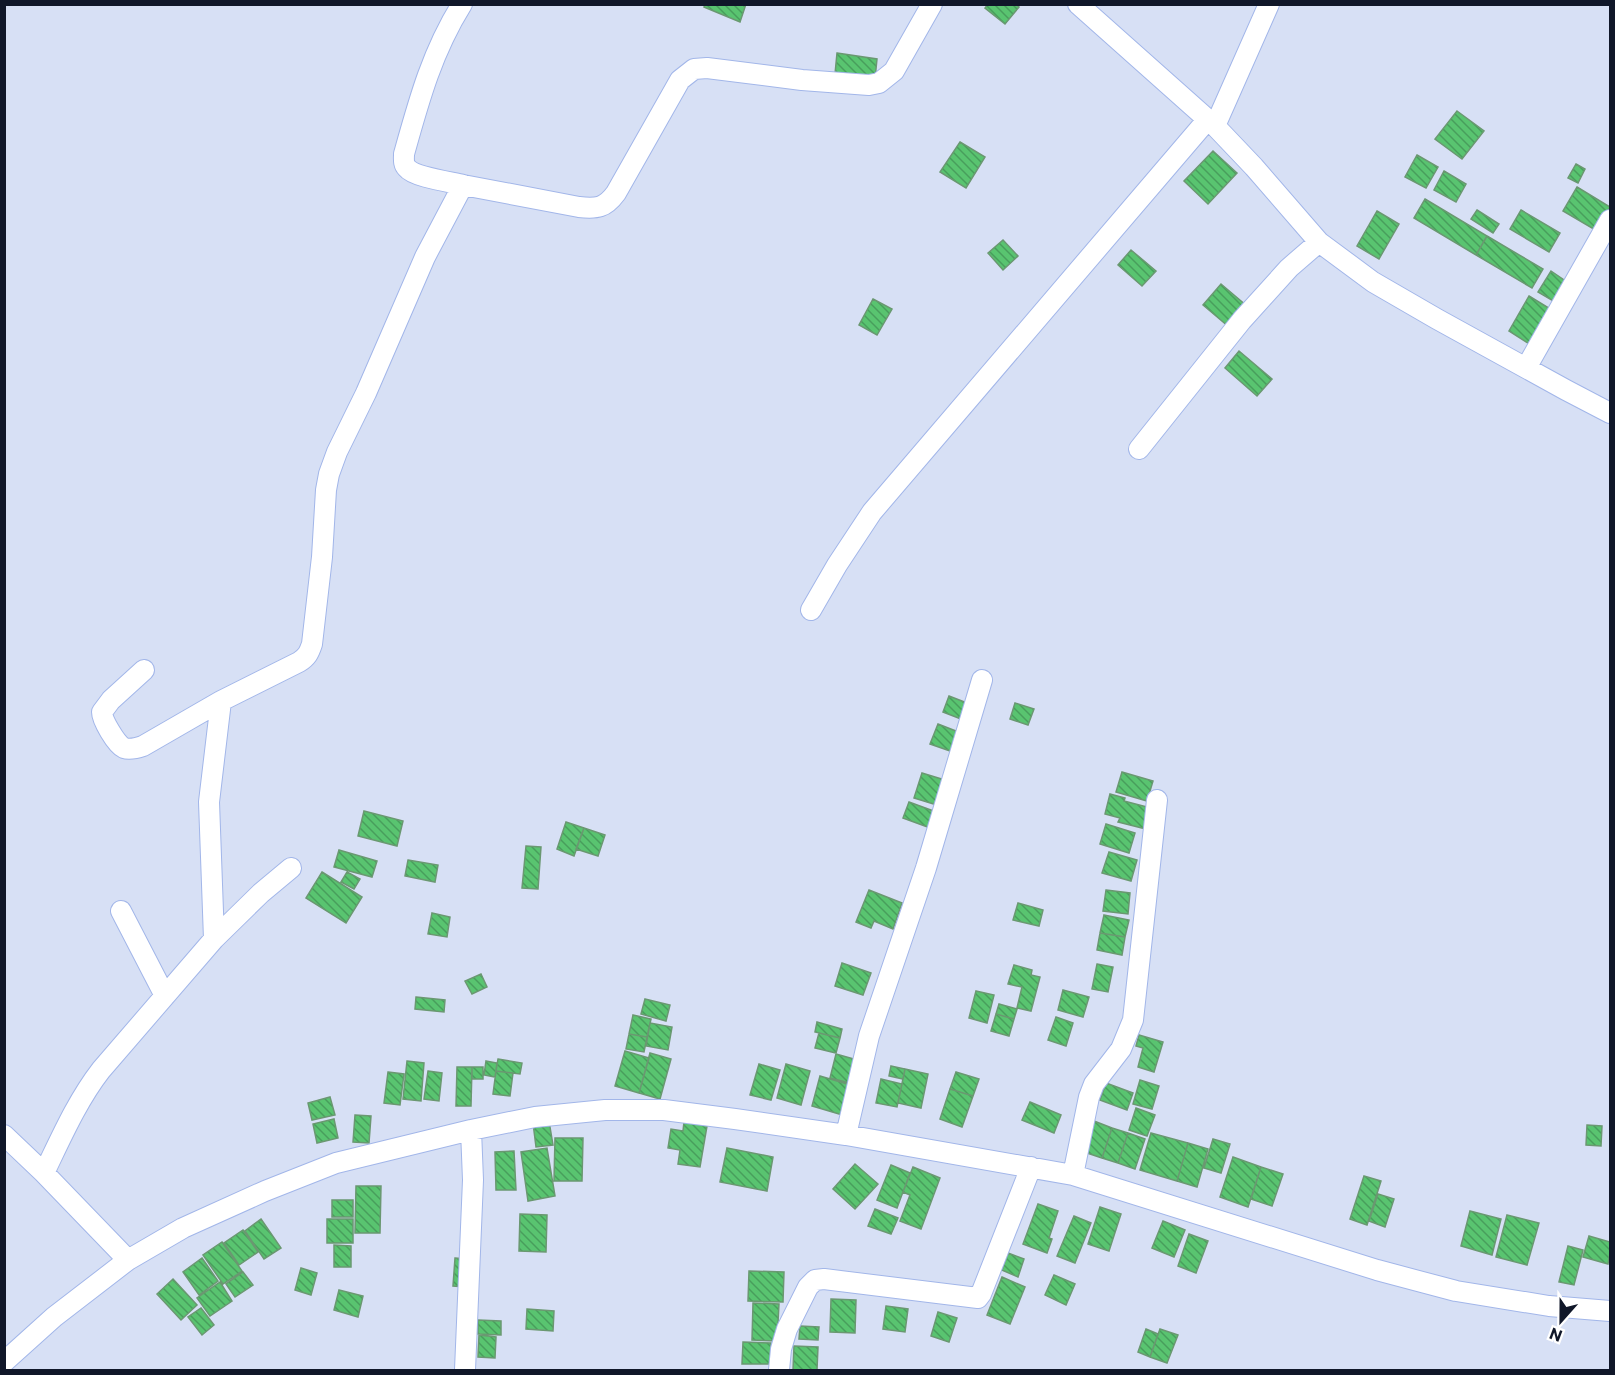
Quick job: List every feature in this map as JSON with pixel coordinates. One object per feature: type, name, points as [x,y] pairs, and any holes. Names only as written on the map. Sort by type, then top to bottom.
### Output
[{"type":"street","points":[[462,4],[443,38],[426,78],[404,154],[404,164],[407,169],[430,178],[463,185],[593,208],[609,202],[616,193],[681,80],[694,69],[707,68],[802,80],[870,85],[879,83],[887,79],[894,71],[932,4]]},
{"type":"street","points":[[1078,4],[1211,122],[1254,167],[1319,242],[1373,282],[1526,368],[1611,412]]},
{"type":"street","points":[[811,610],[872,512],[1211,122],[1269,4]]},
{"type":"street","points":[[144,670],[111,700],[102,712],[113,735],[124,748],[143,746],[221,701],[298,662],[309,653],[322,557],[323,514],[329,474],[425,257],[463,185]]},
{"type":"street","points":[[1526,368],[1611,220]]},
{"type":"street","points":[[1138,449],[1242,320],[1289,268],[1319,242]]},
{"type":"street","points":[[846,1135],[869,1036],[926,868],[982,680]]},
{"type":"street","points":[[214,939],[209,802],[221,701]]},
{"type":"street","points":[[1073,1175],[1089,1097],[1094,1084],[1121,1049],[1133,1020],[1156,800]]},
{"type":"street","points":[[44,1173],[91,1083],[214,939],[261,893],[291,868]]},
{"type":"street","points":[[121,910],[165,996]]},
{"type":"street","points":[[4,1362],[54,1317],[128,1260],[183,1228],[265,1191],[336,1163],[471,1130],[535,1118],[605,1110],[664,1110],[846,1135],[1073,1175],[1377,1270],[1445,1288],[1549,1306],[1611,1311]]},
{"type":"street","points":[[465,1370],[473,1180],[471,1130]]},
{"type":"street","points":[[4,1135],[128,1260]]},
{"type":"street","points":[[780,1371],[781,1349],[787,1329],[808,1287],[815,1280],[824,1279],[978,1298],[1031,1167]]},
{"type":"building","points":[[705,4],[746,4],[740,22],[704,7]]},
{"type":"building","points":[[988,4],[1016,4],[1019,7],[1005,24],[985,8]]},
{"type":"building","points":[[837,53],[877,59],[875,79],[835,74]]},
{"type":"building","points":[[1457,111],[1484,131],[1462,159],[1435,139]]},
{"type":"building","points":[[960,142],[985,157],[966,188],[940,172]]},
{"type":"building","points":[[1213,151],[1237,173],[1208,204],[1184,181]]},
{"type":"building","points":[[1417,155],[1438,167],[1426,188],[1405,177]]},
{"type":"building","points":[[1576,164],[1585,169],[1578,183],[1568,178]]},
{"type":"building","points":[[1444,171],[1466,184],[1456,202],[1434,190]]},
{"type":"building","points":[[1577,187],[1610,207],[1597,231],[1563,211]]},
{"type":"building","points":[[1425,199],[1487,236],[1476,255],[1414,218]]},
{"type":"building","points":[[1477,210],[1499,224],[1493,233],[1471,219]]},
{"type":"building","points":[[1521,210],[1560,233],[1549,252],[1510,229]]},
{"type":"building","points":[[1377,211],[1399,224],[1379,259],[1357,246]]},
{"type":"building","points":[[1487,236],[1543,269],[1532,288],[1476,255]]},
{"type":"building","points":[[1003,240],[1018,256],[1003,270],[988,253]]},
{"type":"building","points":[[1131,250],[1156,271],[1142,286],[1118,265]]},
{"type":"building","points":[[1551,271],[1567,282],[1555,302],[1538,292]]},
{"type":"building","points":[[1221,284],[1247,306],[1229,327],[1203,305]]},
{"type":"building","points":[[1529,296],[1552,310],[1531,345],[1509,331]]},
{"type":"building","points":[[873,299],[892,309],[877,335],[859,325]]},
{"type":"building","points":[[1239,351],[1272,379],[1257,396],[1225,368]]},
{"type":"building","points":[[949,696],[967,703],[961,719],[943,712]]},
{"type":"building","points":[[1015,703],[1034,709],[1028,725],[1010,719]]},
{"type":"building","points":[[938,724],[961,733],[953,752],[930,744]]},
{"type":"building","points":[[1122,772],[1153,781],[1147,801],[1116,792]]},
{"type":"building","points":[[922,773],[945,780],[937,805],[914,798]]},
{"type":"building","points":[[1110,794],[1125,798],[1124,801],[1151,808],[1146,829],[1118,822],[1120,818],[1105,814]]},
{"type":"building","points":[[909,802],[939,813],[933,829],[903,818]]},
{"type":"building","points":[[364,811],[403,821],[397,846],[358,836]]},
{"type":"building","points":[[566,822],[584,828],[574,856],[557,849]]},
{"type":"building","points":[[1106,824],[1135,833],[1129,853],[1100,844]]},
{"type":"building","points":[[584,828],[605,835],[598,856],[576,849]]},
{"type":"building","points":[[526,846],[541,847],[538,889],[522,888]]},
{"type":"building","points":[[339,850],[377,861],[372,877],[334,867]]},
{"type":"building","points":[[1109,852],[1137,860],[1131,881],[1102,873]]},
{"type":"building","points":[[408,860],[438,865],[435,882],[405,876]]},
{"type":"building","points":[[322,872],[362,897],[346,923],[306,898]]},
{"type":"building","points":[[347,872],[360,879],[354,889],[341,882]]},
{"type":"building","points":[[869,890],[902,903],[893,929],[874,921],[871,928],[856,922]]},
{"type":"building","points":[[1106,890],[1130,893],[1128,914],[1103,911]]},
{"type":"building","points":[[1018,903],[1043,910],[1039,926],[1013,920]]},
{"type":"building","points":[[432,913],[450,917],[447,937],[428,934]]},
{"type":"building","points":[[1104,915],[1129,920],[1125,937],[1100,933]]},
{"type":"building","points":[[1100,933],[1125,937],[1122,955],[1097,950]]},
{"type":"building","points":[[842,963],[871,973],[863,995],[835,986]]},
{"type":"building","points":[[1097,964],[1113,967],[1108,992],[1092,989]]},
{"type":"building","points":[[1014,965],[1032,970],[1031,975],[1040,977],[1031,1011],[1017,1008],[1022,987],[1008,984]]},
{"type":"building","points":[[481,974],[487,987],[472,994],[465,981]]},
{"type":"building","points":[[1063,990],[1089,997],[1083,1017],[1058,1010]]},
{"type":"building","points":[[976,991],[994,995],[987,1023],[969,1018]]},
{"type":"building","points":[[416,997],[445,1000],[444,1012],[415,1009]]},
{"type":"building","points":[[645,999],[670,1005],[666,1021],[641,1014]]},
{"type":"building","points":[[999,1004],[1017,1009],[1014,1019],[996,1014]]},
{"type":"building","points":[[996,1014],[1014,1019],[1009,1036],[991,1031]]},
{"type":"building","points":[[633,1015],[651,1019],[647,1037],[629,1034]]},
{"type":"building","points":[[1056,1017],[1073,1023],[1066,1046],[1048,1040]]},
{"type":"building","points":[[817,1022],[842,1029],[840,1038],[815,1032]]},
{"type":"building","points":[[650,1023],[672,1027],[668,1050],[646,1046]]},
{"type":"building","points":[[819,1033],[840,1038],[836,1053],[815,1048]]},
{"type":"building","points":[[629,1034],[647,1037],[644,1052],[626,1049]]},
{"type":"building","points":[[1139,1035],[1163,1042],[1154,1072],[1138,1067],[1143,1048],[1136,1046]]},
{"type":"building","points":[[625,1051],[649,1058],[639,1093],[615,1086]]},
{"type":"building","points":[[650,1053],[671,1059],[660,1099],[639,1093]]},
{"type":"building","points":[[836,1054],[861,1061],[854,1084],[830,1078]]},
{"type":"building","points":[[498,1059],[522,1063],[520,1074],[496,1071]]},
{"type":"building","points":[[407,1061],[424,1063],[421,1101],[403,1099]]},
{"type":"building","points":[[486,1061],[497,1063],[495,1077],[484,1075]]},
{"type":"building","points":[[759,1064],[780,1070],[771,1100],[750,1095]]},
{"type":"building","points":[[786,1064],[810,1071],[801,1105],[777,1098]]},
{"type":"building","points":[[891,1066],[905,1069],[903,1079],[889,1076]]},
{"type":"building","points":[[457,1067],[472,1067],[471,1106],[456,1106]]},
{"type":"building","points":[[472,1067],[483,1067],[483,1079],[472,1079]]},
{"type":"building","points":[[905,1069],[928,1074],[921,1108],[898,1103]]},
{"type":"building","points":[[428,1071],[442,1073],[439,1101],[424,1099]]},
{"type":"building","points":[[496,1071],[513,1073],[510,1096],[493,1094]]},
{"type":"building","points":[[388,1072],[404,1074],[400,1105],[384,1103]]},
{"type":"building","points":[[956,1072],[979,1079],[973,1096],[950,1089]]},
{"type":"building","points":[[820,1076],[854,1086],[846,1116],[812,1106]]},
{"type":"building","points":[[881,1079],[902,1084],[897,1107],[876,1103]]},
{"type":"building","points":[[1140,1080],[1159,1086],[1152,1109],[1133,1104]]},
{"type":"building","points":[[1106,1083],[1133,1093],[1127,1110],[1100,1100]]},
{"type":"building","points":[[950,1089],[973,1096],[962,1127],[940,1119]]},
{"type":"building","points":[[330,1097],[335,1115],[312,1120],[308,1103]]},
{"type":"building","points":[[1030,1102],[1061,1115],[1054,1133],[1022,1120]]},
{"type":"building","points":[[1136,1108],[1155,1115],[1147,1136],[1129,1130]]},
{"type":"building","points":[[355,1115],[371,1116],[369,1143],[353,1142]]},
{"type":"building","points":[[334,1119],[338,1138],[317,1143],[313,1124]]},
{"type":"building","points":[[549,1121],[553,1145],[536,1147],[533,1123]]},
{"type":"building","points":[[1094,1121],[1112,1128],[1102,1158],[1084,1152]]},
{"type":"building","points":[[684,1122],[707,1126],[700,1167],[678,1164],[680,1150],[668,1148],[671,1129],[683,1131]]},
{"type":"building","points":[[1587,1125],[1602,1126],[1601,1146],[1586,1145]]},
{"type":"building","points":[[1112,1128],[1128,1133],[1118,1163],[1102,1158]]},
{"type":"building","points":[[1128,1133],[1145,1139],[1135,1169],[1118,1163]]},
{"type":"building","points":[[1151,1133],[1188,1143],[1177,1181],[1140,1170]]},
{"type":"building","points":[[555,1138],[583,1138],[582,1181],[554,1181]]},
{"type":"building","points":[[1213,1139],[1230,1144],[1221,1173],[1204,1168]]},
{"type":"building","points":[[1188,1143],[1208,1149],[1197,1187],[1177,1181]]},
{"type":"building","points":[[547,1148],[555,1196],[528,1201],[521,1152]]},
{"type":"building","points":[[727,1148],[773,1157],[767,1191],[720,1182]]},
{"type":"building","points":[[514,1151],[516,1190],[496,1190],[495,1152]]},
{"type":"building","points":[[1233,1157],[1261,1167],[1248,1207],[1220,1197]]},
{"type":"building","points":[[855,1164],[878,1184],[855,1209],[833,1189]]},
{"type":"building","points":[[891,1165],[910,1173],[897,1208],[877,1200]]},
{"type":"building","points":[[913,1167],[940,1178],[921,1229],[900,1221],[910,1195],[903,1192]]},
{"type":"building","points":[[1261,1167],[1283,1174],[1272,1206],[1251,1199]]},
{"type":"building","points":[[1364,1176],[1381,1181],[1367,1225],[1350,1219]]},
{"type":"building","points":[[356,1186],[381,1186],[380,1233],[355,1233]]},
{"type":"building","points":[[1378,1194],[1394,1199],[1385,1227],[1369,1221]]},
{"type":"building","points":[[332,1200],[353,1200],[353,1217],[332,1217]]},
{"type":"building","points":[[1038,1204],[1058,1211],[1049,1238],[1052,1239],[1047,1253],[1023,1244]]},
{"type":"building","points":[[1100,1207],[1121,1214],[1109,1251],[1088,1244]]},
{"type":"building","points":[[875,1209],[898,1218],[891,1234],[868,1226]]},
{"type":"building","points":[[1470,1211],[1501,1219],[1492,1255],[1461,1246]]},
{"type":"building","points":[[520,1214],[547,1215],[546,1252],[519,1251]]},
{"type":"building","points":[[1507,1215],[1539,1223],[1527,1265],[1496,1257]]},
{"type":"building","points":[[1074,1216],[1091,1223],[1075,1263],[1057,1256]]},
{"type":"building","points":[[261,1219],[281,1248],[264,1259],[245,1231]]},
{"type":"building","points":[[327,1219],[353,1219],[353,1243],[327,1243]]},
{"type":"building","points":[[1163,1221],[1185,1230],[1174,1257],[1152,1248]]},
{"type":"building","points":[[243,1230],[258,1252],[239,1265],[224,1243]]},
{"type":"building","points":[[1189,1234],[1208,1241],[1196,1273],[1178,1266]]},
{"type":"building","points":[[1589,1236],[1610,1242],[1608,1264],[1583,1257]]},
{"type":"building","points":[[222,1242],[242,1271],[223,1284],[203,1255]]},
{"type":"building","points":[[334,1245],[351,1246],[351,1267],[334,1267]]},
{"type":"building","points":[[1568,1246],[1583,1250],[1574,1285],[1559,1282]]},
{"type":"building","points":[[1008,1253],[1024,1259],[1018,1277],[1002,1270]]},
{"type":"building","points":[[202,1258],[218,1281],[199,1295],[183,1272]]},
{"type":"building","points":[[455,1258],[466,1259],[465,1287],[453,1286]]},
{"type":"building","points":[[301,1268],[317,1273],[311,1295],[295,1290]]},
{"type":"building","points":[[749,1271],[784,1272],[783,1302],[748,1301]]},
{"type":"building","points":[[243,1272],[253,1285],[235,1297],[226,1284]]},
{"type":"building","points":[[1054,1275],[1075,1284],[1066,1305],[1045,1295]]},
{"type":"building","points":[[1002,1277],[1025,1287],[1010,1324],[987,1315]]},
{"type":"building","points":[[173,1279],[197,1305],[181,1320],[157,1294]]},
{"type":"building","points":[[220,1282],[232,1301],[210,1316],[197,1298]]},
{"type":"building","points":[[339,1290],[363,1296],[358,1317],[334,1310]]},
{"type":"building","points":[[831,1299],[856,1300],[855,1333],[830,1332]]},
{"type":"building","points":[[753,1303],[779,1304],[777,1341],[752,1340]]},
{"type":"building","points":[[886,1306],[908,1309],[905,1332],[883,1329]]},
{"type":"building","points":[[201,1308],[214,1325],[202,1335],[188,1317]]},
{"type":"building","points":[[527,1309],[554,1311],[553,1331],[526,1329]]},
{"type":"building","points":[[938,1312],[957,1318],[949,1342],[931,1336]]},
{"type":"building","points":[[478,1320],[501,1321],[501,1335],[478,1334]]},
{"type":"building","points":[[800,1326],[819,1327],[818,1340],[799,1339]]},
{"type":"building","points":[[1146,1329],[1158,1334],[1150,1357],[1138,1352]]},
{"type":"building","points":[[1160,1329],[1178,1335],[1167,1363],[1150,1357]]},
{"type":"building","points":[[479,1335],[496,1337],[495,1358],[478,1357]]},
{"type":"building","points":[[743,1342],[771,1343],[770,1364],[742,1364]]},
{"type":"building","points":[[794,1346],[818,1347],[817,1370],[793,1370]]}]
